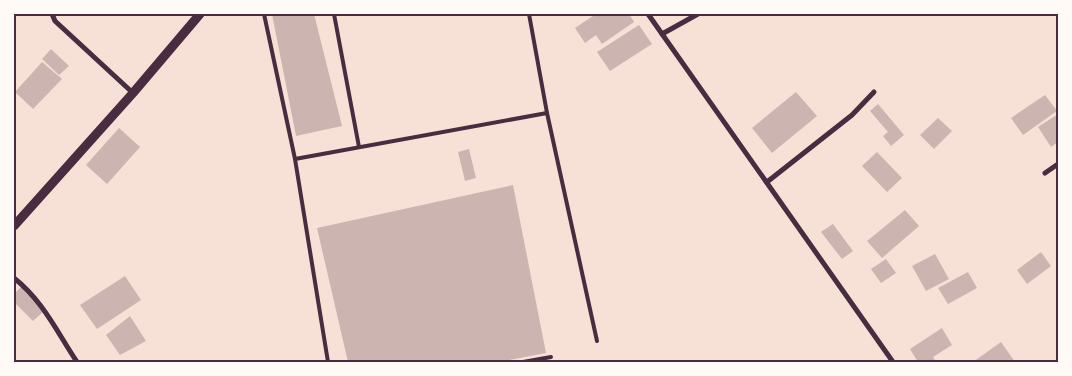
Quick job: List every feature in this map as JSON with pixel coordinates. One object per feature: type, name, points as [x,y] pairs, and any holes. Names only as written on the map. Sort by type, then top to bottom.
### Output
[{"type":"street","points":[[52,14],[56,21],[132,93]]},
{"type":"street","points":[[15,222],[132,93],[200,14]]},
{"type":"street","points":[[648,14],[893,362]]},
{"type":"street","points":[[662,34],[698,14]]},
{"type":"street","points":[[767,182],[852,115],[874,92]]},
{"type":"street","points":[[1045,173],[1058,164]]},
{"type":"street","points":[[14,278],[46,310],[77,362]]},
{"type":"lane","points":[[264,14],[294,159],[328,362]]},
{"type":"lane","points":[[334,14],[359,147]]},
{"type":"lane","points":[[529,14],[547,112],[597,341]]},
{"type":"lane","points":[[294,159],[547,112]]},
{"type":"lane","points":[[523,362],[551,357]]},
{"type":"building","points":[[272,14],[314,14],[342,126],[296,136]]},
{"type":"building","points":[[596,14],[629,14],[634,22],[602,44],[596,35],[585,43],[575,28]]},
{"type":"building","points":[[639,25],[652,44],[610,71],[597,52]]},
{"type":"building","points":[[51,49],[69,66],[59,75],[42,59]]},
{"type":"building","points":[[42,62],[62,79],[33,109],[15,92]]},
{"type":"building","points":[[796,92],[817,116],[772,153],[752,128]]},
{"type":"building","points":[[1045,95],[1057,111],[1023,135],[1011,118]]},
{"type":"building","points":[[878,104],[904,135],[891,146],[883,136],[888,132],[870,111]]},
{"type":"building","points":[[1058,114],[1058,142],[1051,147],[1038,127]]},
{"type":"building","points":[[938,118],[952,131],[934,149],[920,135]]},
{"type":"building","points":[[119,128],[140,147],[107,184],[86,165]]},
{"type":"building","points":[[469,149],[476,178],[465,181],[458,152]]},
{"type":"building","points":[[877,152],[902,178],[887,192],[862,166]]},
{"type":"building","points":[[513,185],[546,353],[498,362],[348,362],[317,228]]},
{"type":"building","points":[[905,210],[919,226],[882,258],[867,241]]},
{"type":"building","points":[[833,224],[853,251],[842,259],[821,232]]},
{"type":"building","points":[[1041,252],[1051,266],[1027,284],[1017,270]]},
{"type":"building","points":[[935,254],[949,279],[926,291],[912,266]]},
{"type":"building","points":[[886,259],[896,273],[881,283],[871,269]]},
{"type":"building","points":[[968,272],[977,288],[948,304],[938,288]]},
{"type":"building","points":[[125,276],[141,300],[97,329],[80,305]]},
{"type":"building","points":[[21,287],[45,310],[33,321],[14,302],[14,294]]},
{"type":"building","points":[[130,316],[146,341],[120,355],[106,335]]},
{"type":"building","points":[[942,328],[952,345],[933,357],[936,362],[918,362],[910,349]]},
{"type":"building","points":[[1001,342],[1015,362],[973,362]]}]
